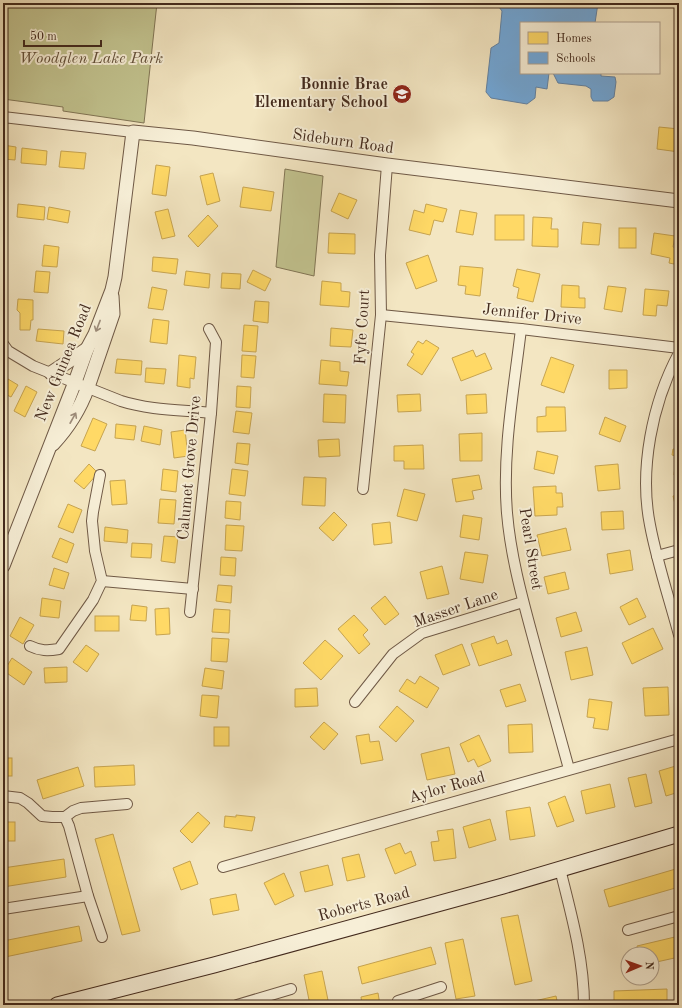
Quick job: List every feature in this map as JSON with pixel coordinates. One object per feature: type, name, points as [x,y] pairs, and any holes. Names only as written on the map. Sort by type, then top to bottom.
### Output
[{"type":"main road","name":"Roberts Road","points":[[57,1005],[214,965],[560,869],[679,834]]},
{"type":"street","name":"Sideburn Road","points":[[3,117],[193,138],[387,165],[679,202]]},
{"type":"street","name":"New Guinea Road","points":[[3,566],[87,349],[112,290],[115,277],[133,132]]},
{"type":"street","name":"Fyfe Court","points":[[363,489],[381,315],[380,255],[387,165]]},
{"type":"street","name":"New Guinea Road","points":[[49,448],[66,430],[88,387],[113,314],[112,290]]},
{"type":"street","name":"Jennifer Drive","points":[[381,315],[521,329],[679,348]]},
{"type":"street","name":"Calumet Grove Drive","points":[[190,612],[216,342],[209,329]]},
{"type":"street","name":"Pearl Street","points":[[521,329],[508,437],[506,487],[510,536],[523,602],[569,769]]},
{"type":"street","points":[[3,344],[8,351],[24,361],[133,405],[210,413]]},
{"type":"street","points":[[51,373],[87,349]]},
{"type":"street","points":[[679,354],[674,362],[659,402],[648,451],[647,477],[650,524],[657,556],[679,635]]},
{"type":"street","points":[[30,646],[48,651],[58,649],[94,600],[102,581],[95,551],[92,522],[100,475]]},
{"type":"street","points":[[657,556],[679,550]]},
{"type":"street","points":[[102,581],[179,589],[193,589]]},
{"type":"street","name":"Masser Lane","points":[[355,702],[393,654],[422,633],[523,602]]},
{"type":"street","name":"Aylor Road","points":[[223,867],[679,739]]},
{"type":"street","points":[[3,796],[20,798],[42,816],[52,817],[65,817],[73,811],[81,808],[127,804]]},
{"type":"street","points":[[65,817],[69,826],[88,896],[102,937]]},
{"type":"street","points":[[560,869],[582,970],[584,1005]]},
{"type":"street","points":[[3,909],[88,896]]},
{"type":"street","points":[[628,930],[679,916]]},
{"type":"street","points":[[399,1005],[398,1001],[441,986]]},
{"type":"street","points":[[237,1005],[291,989]]},
{"type":"green space","name":"Woodglen Lake Park","points":[[3,3],[157,3],[144,123],[63,111],[63,107],[3,99]]},
{"type":"green space","points":[[285,169],[323,176],[314,276],[276,267]]},
{"type":"building: Homes","points":[[659,127],[679,129],[679,152],[657,149]]},
{"type":"building: Homes","points":[[3,145],[16,147],[15,160],[3,159]]},
{"type":"building: Homes","points":[[22,148],[47,151],[46,165],[21,163]]},
{"type":"building: Homes","points":[[61,151],[86,153],[84,169],[59,167]]},
{"type":"building: Homes","points":[[156,165],[170,167],[166,196],[152,194]]},
{"type":"building: Homes","points":[[213,173],[220,201],[207,205],[200,176]]},
{"type":"building: Homes","points":[[243,187],[274,192],[271,211],[240,207]]},
{"type":"building: Homes","points":[[339,193],[357,200],[348,219],[331,211]]},
{"type":"building: Homes","points":[[18,204],[45,207],[44,220],[17,217]]},
{"type":"building: Homes","points":[[426,204],[447,209],[443,222],[434,220],[430,235],[409,230],[414,210],[424,213]]},
{"type":"building: Homes","points":[[49,207],[70,211],[68,223],[47,219]]},
{"type":"building: Homes","points":[[168,209],[175,236],[162,239],[155,212]]},
{"type":"building: Homes","points":[[460,210],[477,213],[473,235],[456,232]]},
{"type":"building: Homes","points":[[3,212],[6,212],[6,225],[3,225]]},
{"type":"building: Homes","points":[[208,215],[218,226],[198,247],[188,236]]},
{"type":"building: Homes","points":[[495,215],[524,215],[524,240],[495,240]]},
{"type":"building: Homes","points":[[533,217],[552,218],[551,229],[558,229],[558,247],[532,246]]},
{"type":"building: Homes","points":[[583,222],[601,224],[599,245],[581,244]]},
{"type":"building: Homes","points":[[619,228],[636,228],[636,248],[619,248]]},
{"type":"building: Homes","points":[[329,233],[355,234],[355,254],[328,253]]},
{"type":"building: Homes","points":[[654,233],[675,236],[673,247],[679,248],[679,265],[669,263],[670,258],[651,254]]},
{"type":"building: Homes","points":[[44,245],[59,247],[57,267],[42,266]]},
{"type":"building: Homes","points":[[428,255],[437,281],[416,289],[406,263]]},
{"type":"building: Homes","points":[[153,257],[178,259],[176,274],[152,271]]},
{"type":"building: Homes","points":[[460,266],[483,268],[480,296],[465,294],[466,286],[458,285]]},
{"type":"building: Homes","points":[[517,269],[540,274],[533,302],[517,298],[519,288],[513,286]]},
{"type":"building: Homes","points":[[253,270],[271,279],[265,291],[247,282]]},
{"type":"building: Homes","points":[[36,271],[50,272],[48,293],[34,292]]},
{"type":"building: Homes","points":[[186,271],[210,274],[209,288],[184,285]]},
{"type":"building: Homes","points":[[222,273],[241,274],[240,289],[221,288]]},
{"type":"building: Homes","points":[[322,281],[341,283],[341,291],[350,292],[349,307],[320,305]]},
{"type":"building: Homes","points":[[562,285],[579,286],[579,298],[585,298],[585,308],[561,307]]},
{"type":"building: Homes","points":[[608,286],[626,288],[622,312],[604,309]]},
{"type":"building: Homes","points":[[152,287],[167,290],[163,310],[148,308]]},
{"type":"building: Homes","points":[[645,289],[669,291],[667,306],[657,305],[656,316],[643,315]]},
{"type":"building: Homes","points":[[18,299],[33,300],[33,320],[31,320],[30,330],[20,330],[20,313],[17,310]]},
{"type":"building: Homes","points":[[255,301],[269,302],[268,323],[253,321]]},
{"type":"building: Homes","points":[[153,319],[169,321],[167,344],[150,342]]},
{"type":"building: Homes","points":[[244,325],[258,326],[256,352],[242,351]]},
{"type":"building: Homes","points":[[331,328],[353,330],[351,347],[330,346]]},
{"type":"building: Homes","points":[[38,329],[64,331],[63,344],[36,341]]},
{"type":"building: Homes","points":[[426,340],[439,348],[422,375],[407,365],[414,354],[411,352],[418,341],[423,344]]},
{"type":"building: Homes","points":[[473,350],[476,357],[485,353],[492,369],[461,381],[452,358]]},
{"type":"building: Homes","points":[[179,355],[196,357],[194,379],[190,378],[190,388],[177,386]]},
{"type":"building: Homes","points":[[242,355],[256,356],[254,378],[241,377]]},
{"type":"building: Homes","points":[[551,357],[574,365],[564,393],[541,385]]},
{"type":"building: Homes","points":[[117,359],[142,361],[141,375],[115,373]]},
{"type":"building: Homes","points":[[321,360],[340,362],[340,371],[349,372],[347,386],[319,384]]},
{"type":"building: Homes","points":[[146,368],[166,369],[164,384],[145,382]]},
{"type":"building: Homes","points":[[609,370],[627,370],[627,388],[609,389]]},
{"type":"building: Homes","points":[[3,376],[18,385],[11,397],[3,393]]},
{"type":"building: Homes","points":[[26,386],[37,392],[25,417],[14,411]]},
{"type":"building: Homes","points":[[237,386],[251,387],[250,408],[236,407]]},
{"type":"building: Homes","points":[[324,394],[346,395],[345,423],[323,422]]},
{"type":"building: Homes","points":[[420,394],[421,411],[398,412],[397,395]]},
{"type":"building: Homes","points":[[486,394],[487,413],[467,414],[466,395]]},
{"type":"building: Homes","points":[[546,407],[565,407],[566,431],[537,432],[537,417],[546,416]]},
{"type":"building: Homes","points":[[236,411],[252,413],[249,434],[233,432]]},
{"type":"building: Homes","points":[[605,417],[626,426],[620,442],[599,434]]},
{"type":"building: Homes","points":[[93,418],[107,424],[95,451],[81,446]]},
{"type":"building: Homes","points":[[116,424],[136,426],[134,440],[115,438]]},
{"type":"building: Homes","points":[[144,426],[162,430],[160,445],[141,441]]},
{"type":"building: Homes","points":[[185,430],[188,456],[174,458],[171,432]]},
{"type":"building: Homes","points":[[482,433],[482,461],[460,461],[459,434]]},
{"type":"building: Homes","points":[[678,438],[679,476],[674,475],[676,456],[672,455],[673,449],[676,449]]},
{"type":"building: Homes","points":[[339,439],[340,456],[319,457],[318,440]]},
{"type":"building: Homes","points":[[237,443],[250,444],[248,465],[235,463]]},
{"type":"building: Homes","points":[[423,445],[424,469],[404,469],[404,461],[394,461],[394,446]]},
{"type":"building: Homes","points":[[537,451],[558,456],[554,474],[534,469]]},
{"type":"building: Homes","points":[[89,464],[98,473],[84,489],[74,481]]},
{"type":"building: Homes","points":[[618,464],[620,489],[598,491],[595,466]]},
{"type":"building: Homes","points":[[163,469],[178,471],[176,492],[161,490]]},
{"type":"building: Homes","points":[[232,469],[248,471],[245,496],[229,494]]},
{"type":"building: Homes","points":[[479,475],[482,489],[472,491],[474,499],[456,502],[452,479]]},
{"type":"building: Homes","points":[[304,477],[326,478],[325,506],[302,505]]},
{"type":"building: Homes","points":[[125,480],[127,504],[112,505],[110,481]]},
{"type":"building: Homes","points":[[556,486],[556,493],[562,493],[563,507],[557,507],[557,515],[535,516],[533,487]]},
{"type":"building: Homes","points":[[404,489],[425,494],[417,521],[397,516]]},
{"type":"building: Homes","points":[[679,495],[679,511],[677,512],[673,496]]},
{"type":"building: Homes","points":[[160,499],[176,500],[174,524],[158,523]]},
{"type":"building: Homes","points":[[226,501],[241,502],[240,520],[225,518]]},
{"type":"building: Homes","points":[[68,504],[82,510],[73,533],[58,527]]},
{"type":"building: Homes","points":[[623,511],[624,529],[602,530],[601,512]]},
{"type":"building: Homes","points":[[334,512],[347,525],[333,541],[319,528]]},
{"type":"building: Homes","points":[[463,515],[482,518],[479,540],[460,537]]},
{"type":"building: Homes","points":[[390,522],[392,543],[374,545],[372,524]]},
{"type":"building: Homes","points":[[226,525],[244,526],[242,551],[225,550]]},
{"type":"building: Homes","points":[[105,527],[128,530],[127,543],[104,541]]},
{"type":"building: Homes","points":[[566,528],[571,550],[542,556],[537,535]]},
{"type":"building: Homes","points":[[164,536],[178,537],[175,563],[161,561]]},
{"type":"building: Homes","points":[[60,538],[74,544],[67,563],[52,557]]},
{"type":"building: Homes","points":[[132,543],[152,544],[151,558],[131,557]]},
{"type":"building: Homes","points":[[630,550],[633,570],[610,574],[607,554]]},
{"type":"building: Homes","points":[[465,552],[488,555],[483,583],[460,579]]},
{"type":"building: Homes","points":[[221,557],[236,558],[235,576],[220,575]]},
{"type":"building: Homes","points":[[442,566],[449,594],[427,599],[420,572]]},
{"type":"building: Homes","points":[[54,568],[69,573],[64,589],[49,585]]},
{"type":"building: Homes","points":[[565,572],[569,589],[548,594],[544,577]]},
{"type":"building: Homes","points":[[218,585],[232,586],[231,603],[216,601]]},
{"type":"building: Homes","points":[[385,596],[399,614],[385,625],[371,608]]},
{"type":"building: Homes","points":[[42,598],[61,601],[59,618],[40,616]]},
{"type":"building: Homes","points":[[637,598],[646,617],[629,625],[620,607]]},
{"type":"building: Homes","points":[[132,605],[147,607],[146,621],[130,620]]},
{"type":"building: Homes","points":[[169,608],[170,634],[156,635],[155,609]]},
{"type":"building: Homes","points":[[214,609],[230,610],[229,633],[212,632]]},
{"type":"building: Homes","points":[[576,612],[582,631],[561,637],[556,618]]},
{"type":"building: Homes","points":[[354,615],[368,630],[363,635],[370,644],[359,654],[338,629]]},
{"type":"building: Homes","points":[[95,616],[119,616],[119,631],[95,631]]},
{"type":"building: Homes","points":[[20,617],[34,625],[23,644],[10,636]]},
{"type":"building: Homes","points":[[653,628],[663,649],[632,664],[622,643]]},
{"type":"building: Homes","points":[[494,636],[497,644],[507,640],[512,655],[479,666],[471,644]]},
{"type":"building: Homes","points":[[212,638],[229,639],[227,662],[211,661]]},
{"type":"building: Homes","points":[[325,640],[343,656],[321,680],[303,663]]},
{"type":"building: Homes","points":[[462,644],[470,665],[443,675],[435,655]]},
{"type":"building: Homes","points":[[86,645],[99,654],[87,672],[73,662]]},
{"type":"building: Homes","points":[[587,647],[593,675],[571,680],[565,652]]},
{"type":"building: Homes","points":[[12,658],[32,672],[24,685],[4,671]]},
{"type":"building: Homes","points":[[67,667],[67,682],[45,683],[44,668]]},
{"type":"building: Homes","points":[[205,668],[224,671],[222,689],[202,686]]},
{"type":"building: Homes","points":[[420,676],[439,688],[427,708],[399,691],[407,679],[415,684]]},
{"type":"building: Homes","points":[[520,684],[526,701],[506,707],[500,690]]},
{"type":"building: Homes","points":[[668,687],[669,715],[645,716],[643,688]]},
{"type":"building: Homes","points":[[317,688],[318,706],[295,707],[295,689]]},
{"type":"building: Homes","points":[[202,695],[219,696],[217,718],[200,716]]},
{"type":"building: Homes","points":[[589,699],[612,702],[608,730],[593,728],[595,718],[587,717]]},
{"type":"building: Homes","points":[[397,706],[414,721],[396,742],[379,727]]},
{"type":"building: Homes","points":[[324,722],[338,734],[324,750],[310,737]]},
{"type":"building: Homes","points":[[532,724],[533,752],[509,753],[508,725]]},
{"type":"building: Homes","points":[[214,727],[229,727],[229,746],[214,746]]},
{"type":"building: Homes","points":[[369,734],[370,742],[379,741],[383,760],[361,764],[356,736]]},
{"type":"building: Homes","points":[[479,735],[491,761],[478,767],[474,759],[468,762],[460,744]]},
{"type":"building: Homes","points":[[449,747],[455,774],[427,780],[421,754]]},
{"type":"building: Homes","points":[[3,758],[12,758],[12,776],[3,776]]},
{"type":"building: Homes","points":[[134,765],[135,785],[95,787],[94,767]]},
{"type":"building: Homes","points":[[679,765],[679,792],[666,796],[659,771]]},
{"type":"building: Homes","points":[[78,767],[84,786],[43,799],[37,780]]},
{"type":"building: Homes","points":[[646,774],[652,803],[635,807],[628,778]]},
{"type":"building: Homes","points":[[610,784],[615,807],[586,814],[581,791]]},
{"type":"building: Homes","points":[[565,796],[574,821],[557,827],[548,803]]},
{"type":"building: Homes","points":[[530,807],[535,836],[510,840],[506,811]]},
{"type":"building: Homes","points":[[198,812],[210,823],[192,843],[180,831]]},
{"type":"building: Homes","points":[[236,815],[255,817],[252,831],[224,827],[225,816],[236,817]]},
{"type":"building: Homes","points":[[490,819],[496,840],[469,848],[463,827]]},
{"type":"building: Homes","points":[[3,822],[15,822],[15,841],[3,841]]},
{"type":"building: Homes","points":[[453,829],[456,858],[434,861],[431,842],[439,841],[437,831]]},
{"type":"building: Homes","points":[[113,834],[140,931],[122,935],[95,839]]},
{"type":"building: Homes","points":[[400,843],[405,854],[411,851],[416,865],[395,874],[385,849]]},
{"type":"building: Homes","points":[[359,854],[365,877],[347,881],[342,858]]},
{"type":"building: Homes","points":[[64,859],[66,877],[3,887],[3,868]]},
{"type":"building: Homes","points":[[190,861],[198,884],[181,890],[173,868]]},
{"type":"building: Homes","points":[[328,865],[333,885],[305,892],[300,872]]},
{"type":"building: Homes","points":[[679,868],[679,887],[609,907],[604,890]]},
{"type":"building: Homes","points":[[284,873],[294,896],[275,905],[264,883]]},
{"type":"building: Homes","points":[[236,894],[239,910],[213,915],[210,899]]},
{"type":"building: Homes","points":[[518,915],[532,981],[515,985],[501,918]]},
{"type":"building: Homes","points":[[79,926],[82,941],[5,957],[3,941]]},
{"type":"building: Homes","points":[[679,936],[679,957],[660,961],[660,946],[637,946]]},
{"type":"building: Homes","points":[[463,939],[475,996],[456,999],[445,943]]},
{"type":"building: Homes","points":[[431,947],[436,964],[362,984],[358,967]]},
{"type":"building: Homes","points":[[322,971],[329,1005],[310,1005],[304,975]]},
{"type":"building: Homes","points":[[667,989],[667,1005],[614,1005],[614,991]]},
{"type":"building: Homes","points":[[378,993],[380,1005],[362,1005],[361,997]]},
{"type":"building: Homes","points":[[556,996],[558,1005],[517,1005]]},
{"type":"building: Homes","points":[[186,1003],[186,1005],[168,1005]]},
{"type":"building: Schools","points":[[496,3],[545,3],[557,5],[557,3],[598,3],[595,22],[520,22],[520,74],[549,74],[547,89],[536,87],[535,98],[527,104],[491,98],[486,92],[491,48],[499,43],[502,11]]},
{"type":"building: Schools","points":[[554,74],[601,74],[601,76],[615,77],[616,82],[614,97],[608,101],[593,101],[591,97],[591,89],[586,86],[558,83]]},
{"type":"place","name":"Bonnie Brae Elementary School","points":[[402,94]]}]
